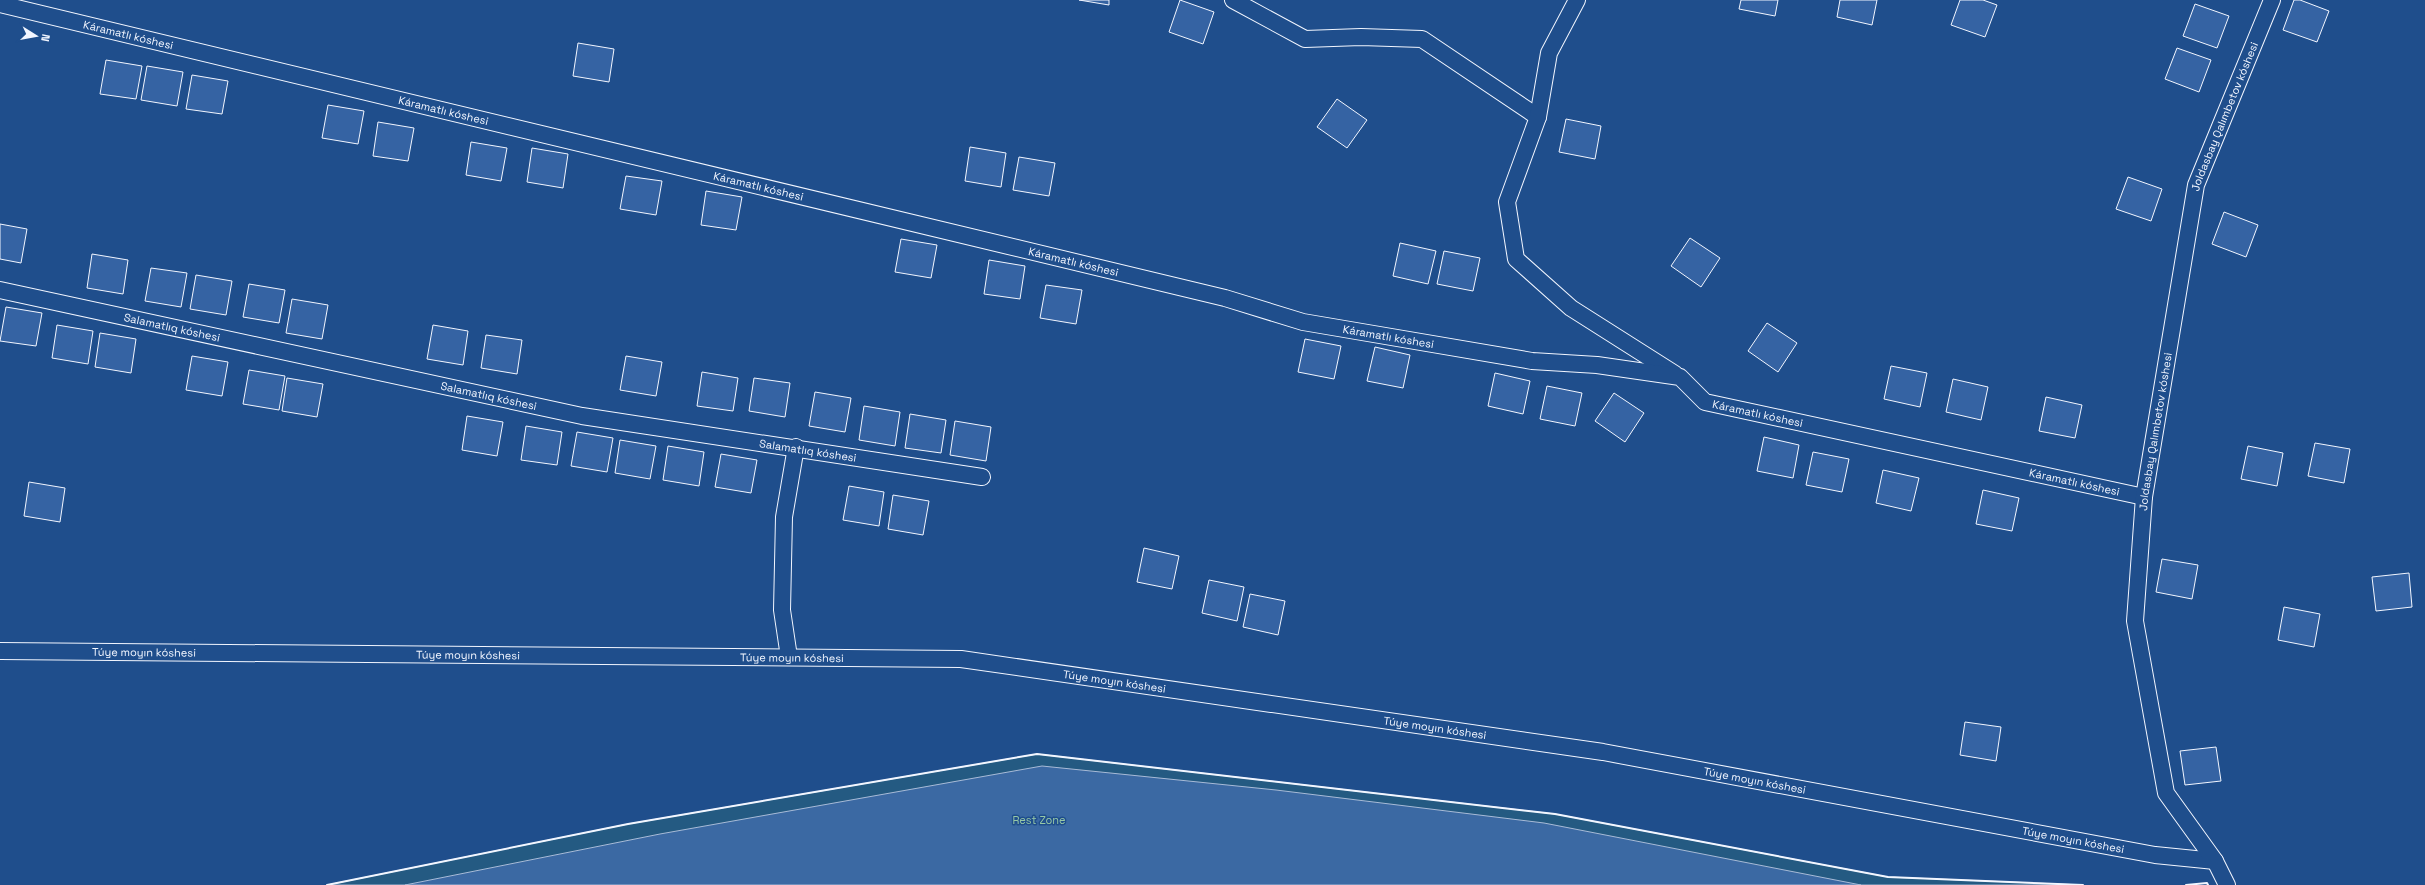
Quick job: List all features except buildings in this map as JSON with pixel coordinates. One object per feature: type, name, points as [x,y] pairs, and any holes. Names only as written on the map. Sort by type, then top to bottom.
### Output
[{"type":"street","points":[[1233,0],[1305,39],[1361,37],[1422,39],[1538,117]]},
{"type":"street","points":[[1577,0],[1549,53],[1538,117],[1507,202],[1516,259],[1571,308],[1680,377]]},
{"type":"street","name":"Joldasbay Qalımbetov kóshesi","points":[[2227,885],[2215,861],[2166,793],[2135,621],[2144,497],[2196,185],[2272,0]]},
{"type":"street","name":"Káramatlı kóshesi","points":[[0,4],[1225,298],[1303,322],[1532,361],[1597,365],[1680,377],[1705,402],[2144,497]]},
{"type":"street","name":"Salamatlıq kóshesi","points":[[0,290],[582,416],[796,447],[982,477]]},
{"type":"street","points":[[789,658],[782,610],[784,517],[796,447]]},
{"type":"street","name":"Túye moyın kóshesi","points":[[0,651],[969,660],[1603,752],[2155,855],[2215,861]]},
{"type":"green space","name":"Rest Zone","points":[[1037,754],[1555,814],[1888,877],[2083,885],[327,885],[628,824]]},
{"type":"shaded area","name":"Rest Zone","points":[[1042,766],[1276,790],[1544,823],[1861,885],[405,885],[660,834]]},
{"type":"wall","points":[[327,885],[628,824],[1037,754],[1555,814],[1888,877],[2083,885]]},
{"type":"wall","points":[[2186,885],[2207,883],[2208,885]]}]
